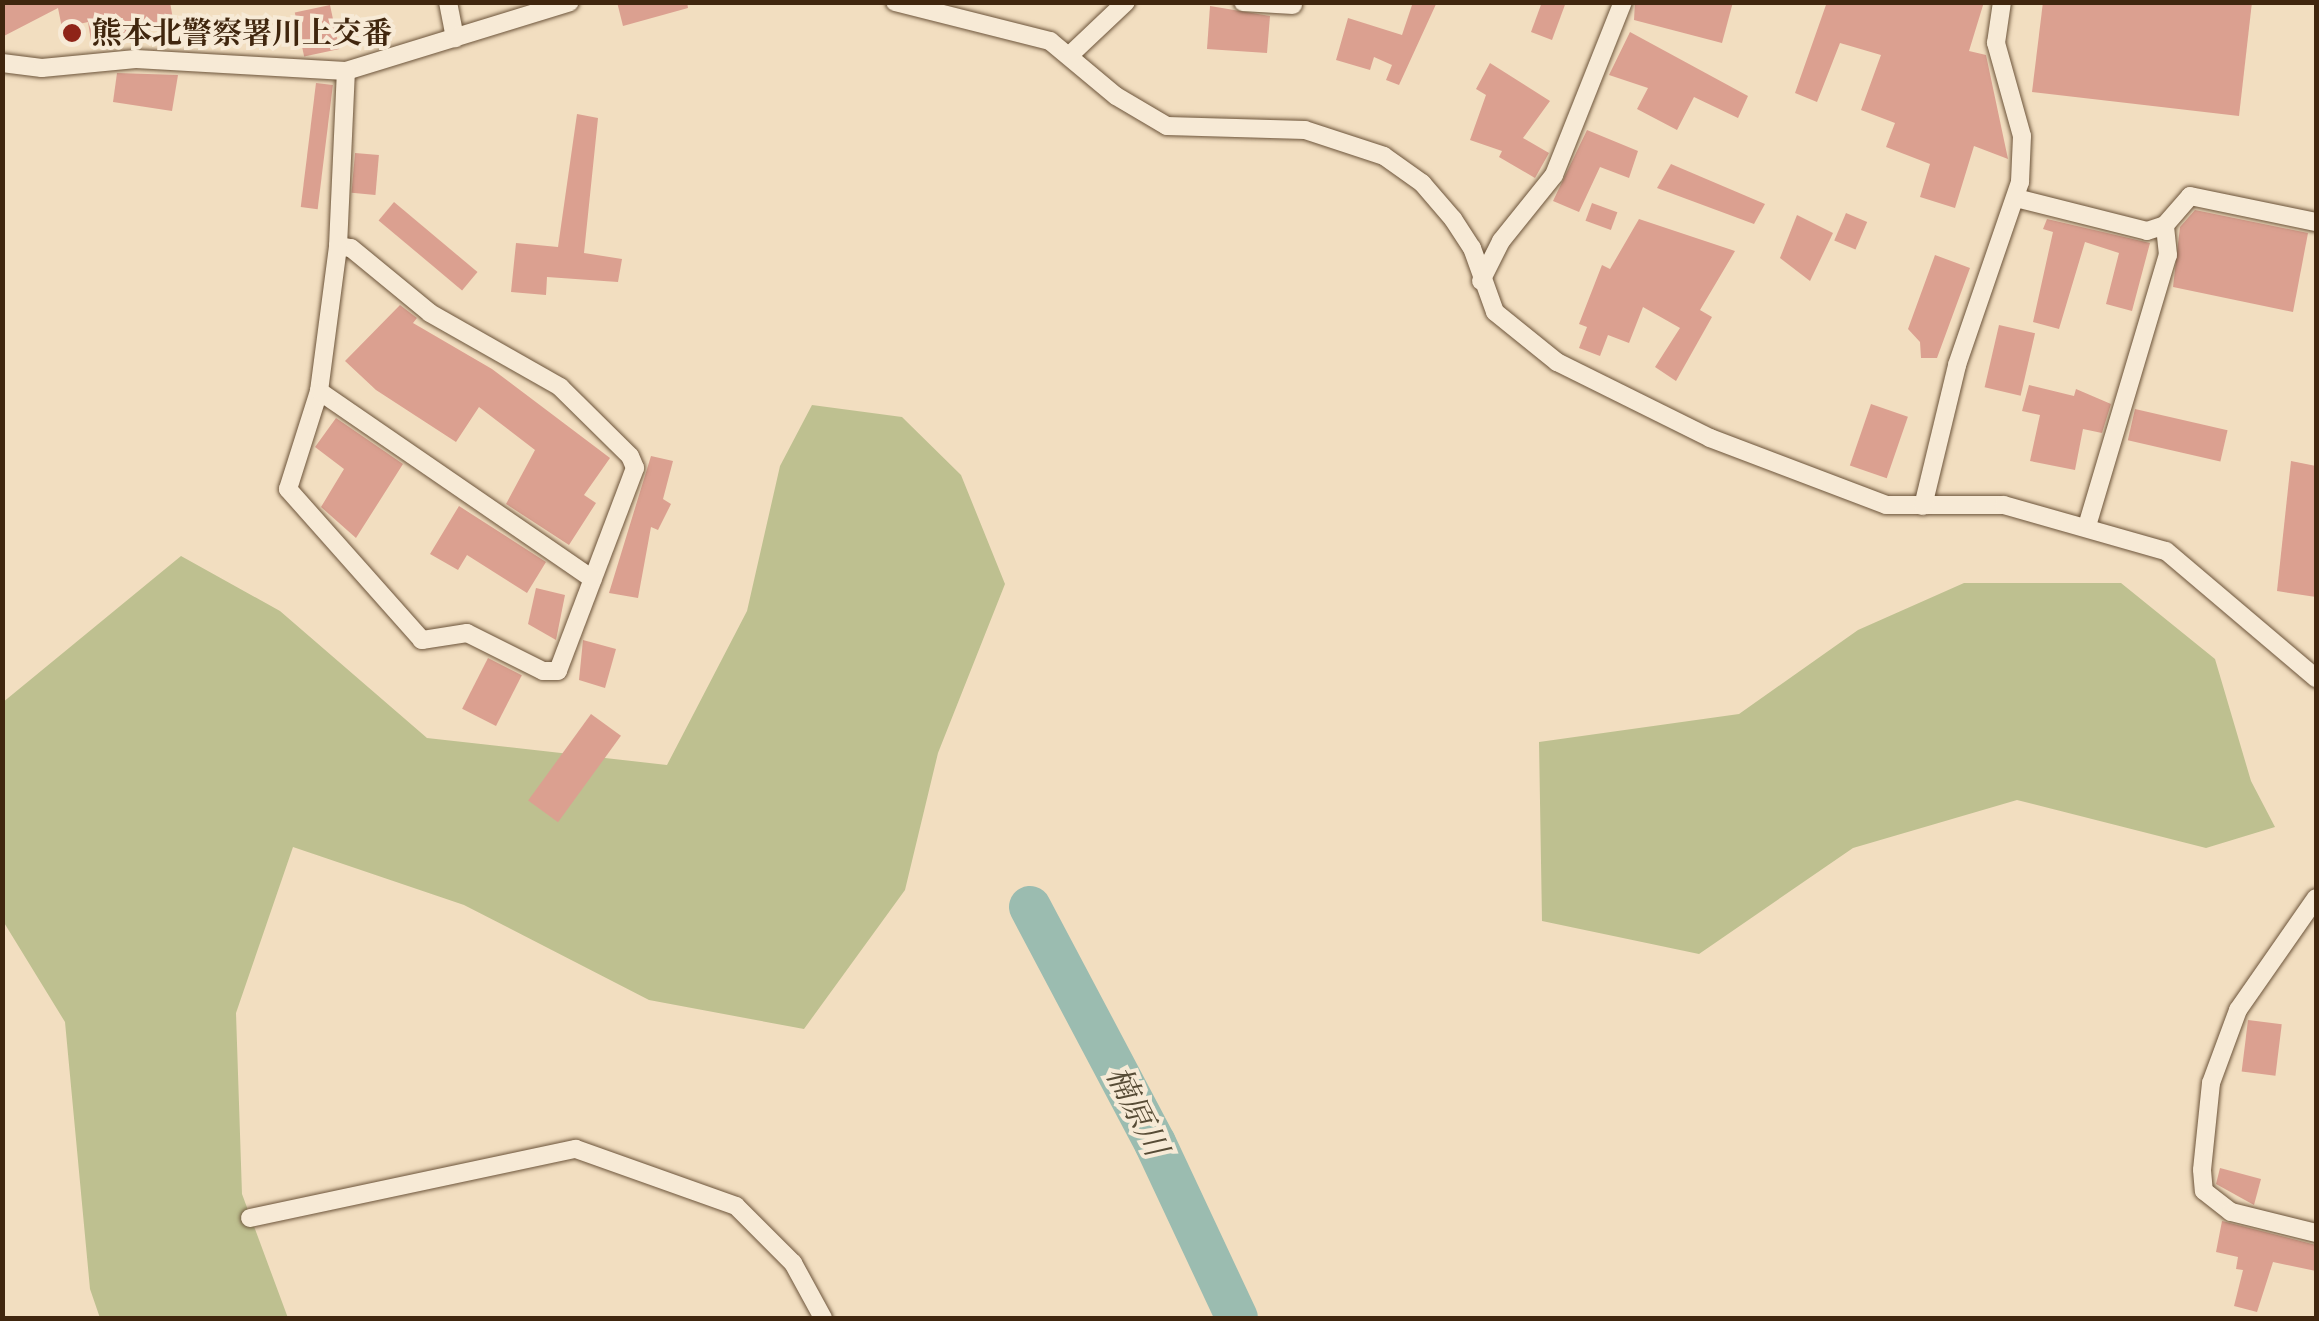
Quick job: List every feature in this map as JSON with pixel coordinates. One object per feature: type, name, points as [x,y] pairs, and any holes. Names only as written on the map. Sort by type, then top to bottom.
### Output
[{"type":"street","points":[[448,2],[456,38]]},
{"type":"street","points":[[2,63],[42,68],[136,59],[346,70],[570,2]]},
{"type":"street","points":[[896,2],[1050,40],[1072,53],[1116,96],[1167,126],[1304,130],[1384,156],[1422,182],[1453,219],[1472,248],[1495,312],[1526,342],[1592,380],[1793,474],[1886,504],[2004,505],[2166,551],[2316,678]]},
{"type":"street","points":[[1072,53],[1126,2]]},
{"type":"street","points":[[1244,2],[1293,5]]},
{"type":"street","points":[[1481,281],[1501,241],[1554,176],[1619,25],[1622,2]]},
{"type":"street","points":[[1923,506],[1957,365],[2016,198],[2022,136],[1996,43],[2002,2]]},
{"type":"street","points":[[338,246],[351,248],[430,313],[560,388],[630,456],[635,468],[558,671],[542,671],[467,634],[422,640],[288,489],[319,391],[338,246],[346,70]]},
{"type":"street","points":[[2016,198],[2133,229],[2165,225],[2190,196],[2316,222]]},
{"type":"street","points":[[2087,526],[2168,255],[2165,225]]},
{"type":"street","points":[[319,391],[593,580]]},
{"type":"street","points":[[2316,898],[2238,1010],[2212,1083],[2202,1170],[2204,1191],[2231,1212],[2316,1233]]},
{"type":"street","points":[[250,1218],[576,1149],[736,1206],[792,1263],[823,1318]]},
{"type":"green space","points":[[812,405],[902,417],[961,475],[1005,584],[938,753],[905,890],[804,1029],[649,1000],[464,905],[293,847],[236,1013],[242,1194],[288,1318],[100,1318],[90,1289],[65,1022],[3,921],[2,703],[181,556],[280,611],[427,738],[667,765],[747,611],[780,466]]},
{"type":"green space","points":[[1964,583],[2121,583],[2215,659],[2251,781],[2275,827],[2206,848],[2017,800],[1853,848],[1699,954],[1542,921],[1539,742],[1739,714],[1858,630]]},
{"type":"building","points":[[10,2],[170,2],[174,25],[91,41],[88,22],[62,28],[58,8],[2,37],[2,7]]},
{"type":"building","points":[[617,2],[687,2],[688,8],[623,26]]},
{"type":"building","points":[[1413,2],[1437,2],[1399,85],[1386,80],[1392,65],[1374,57],[1370,70],[1336,60],[1348,18],[1402,35]]},
{"type":"building","points":[[1542,2],[1566,2],[1552,40],[1531,32]]},
{"type":"building","points":[[1635,2],[1733,2],[1722,43],[1634,20]]},
{"type":"building","points":[[1827,2],[1984,2],[1969,51],[1986,55],[2008,159],[1974,146],[1955,208],[1920,197],[1930,164],[1886,147],[1895,123],[1861,110],[1881,55],[1840,43],[1817,102],[1795,93]]},
{"type":"building","points":[[2043,2],[2252,2],[2239,116],[2032,92]]},
{"type":"building","points":[[330,5],[339,49],[304,57],[295,12]]},
{"type":"building","points":[[1210,6],[1270,16],[1267,53],[1207,49]]},
{"type":"building","points":[[1630,32],[1748,96],[1738,118],[1694,97],[1677,130],[1637,109],[1648,88],[1609,75]]},
{"type":"building","points":[[1490,63],[1550,101],[1523,138],[1549,153],[1535,178],[1499,157],[1502,151],[1470,140],[1486,95],[1476,89]]},
{"type":"building","points":[[117,73],[178,75],[172,111],[113,102]]},
{"type":"building","points":[[316,83],[333,85],[318,209],[301,207]]},
{"type":"building","points":[[577,114],[598,118],[584,253],[622,259],[618,282],[547,277],[546,295],[511,292],[516,243],[558,247]]},
{"type":"building","points":[[1587,130],[1638,151],[1629,178],[1600,167],[1579,212],[1553,201]]},
{"type":"building","points":[[355,153],[379,155],[375,195],[352,193]]},
{"type":"building","points":[[1671,164],[1765,204],[1754,224],[1657,188]]},
{"type":"building","points":[[394,202],[477,272],[462,290],[379,220]]},
{"type":"building","points":[[1592,203],[1617,212],[1611,230],[1586,221]]},
{"type":"building","points":[[2195,210],[2308,233],[2293,312],[2173,287],[2180,227]]},
{"type":"building","points":[[1846,213],[1867,222],[1855,250],[1834,241]]},
{"type":"building","points":[[1797,215],[1833,233],[1810,281],[1780,258]]},
{"type":"building","points":[[1639,219],[1735,251],[1700,310],[1712,317],[1676,381],[1655,367],[1680,328],[1643,307],[1629,343],[1608,335],[1600,356],[1579,348],[1587,327],[1579,324],[1602,265],[1610,269]]},
{"type":"building","points":[[2047,219],[2150,243],[2132,311],[2106,304],[2119,253],[2085,242],[2059,329],[2033,322],[2053,232],[2043,229]]},
{"type":"building","points":[[1935,255],[1970,268],[1937,358],[1921,358],[1920,342],[1908,329]]},
{"type":"building","points":[[400,305],[417,318],[413,323],[492,369],[610,458],[584,495],[596,503],[569,545],[506,504],[535,450],[479,407],[456,442],[376,390],[345,361]]},
{"type":"building","points":[[1999,325],[2035,333],[2021,396],[1985,387]]},
{"type":"building","points":[[2029,385],[2074,396],[2076,389],[2111,404],[2102,433],[2083,429],[2075,470],[2030,461],[2040,415],[2022,411]]},
{"type":"building","points":[[1871,404],[1908,417],[1887,478],[1850,465]]},
{"type":"building","points":[[2135,409],[2228,430],[2220,462],[2128,440]]},
{"type":"building","points":[[336,418],[403,464],[356,538],[321,507],[344,469],[315,447]]},
{"type":"building","points":[[651,456],[673,461],[663,499],[671,504],[658,530],[651,527],[638,598],[609,593]]},
{"type":"building","points":[[2291,461],[2316,466],[2316,597],[2277,591]]},
{"type":"building","points":[[459,506],[546,562],[527,593],[467,555],[458,570],[430,554]]},
{"type":"building","points":[[536,588],[565,595],[556,640],[528,624]]},
{"type":"building","points":[[583,640],[616,649],[605,688],[579,680]]},
{"type":"building","points":[[488,658],[522,675],[496,726],[462,709]]},
{"type":"building","points":[[591,714],[621,736],[558,822],[528,801]]},
{"type":"building","points":[[2248,1020],[2282,1024],[2275,1076],[2242,1072]]},
{"type":"building","points":[[2220,1168],[2261,1179],[2254,1205],[2216,1184]]},
{"type":"building","points":[[2222,1221],[2316,1245],[2316,1271],[2273,1262],[2257,1312],[2234,1306],[2243,1270],[2236,1269],[2238,1257],[2216,1252]]},
{"type":"waterway","name":"楠原川","points":[[1030,907],[1155,1143],[1237,1318]]},
{"type":"place","name":"熊本北警察署川上交番","points":[[72,33]]}]
